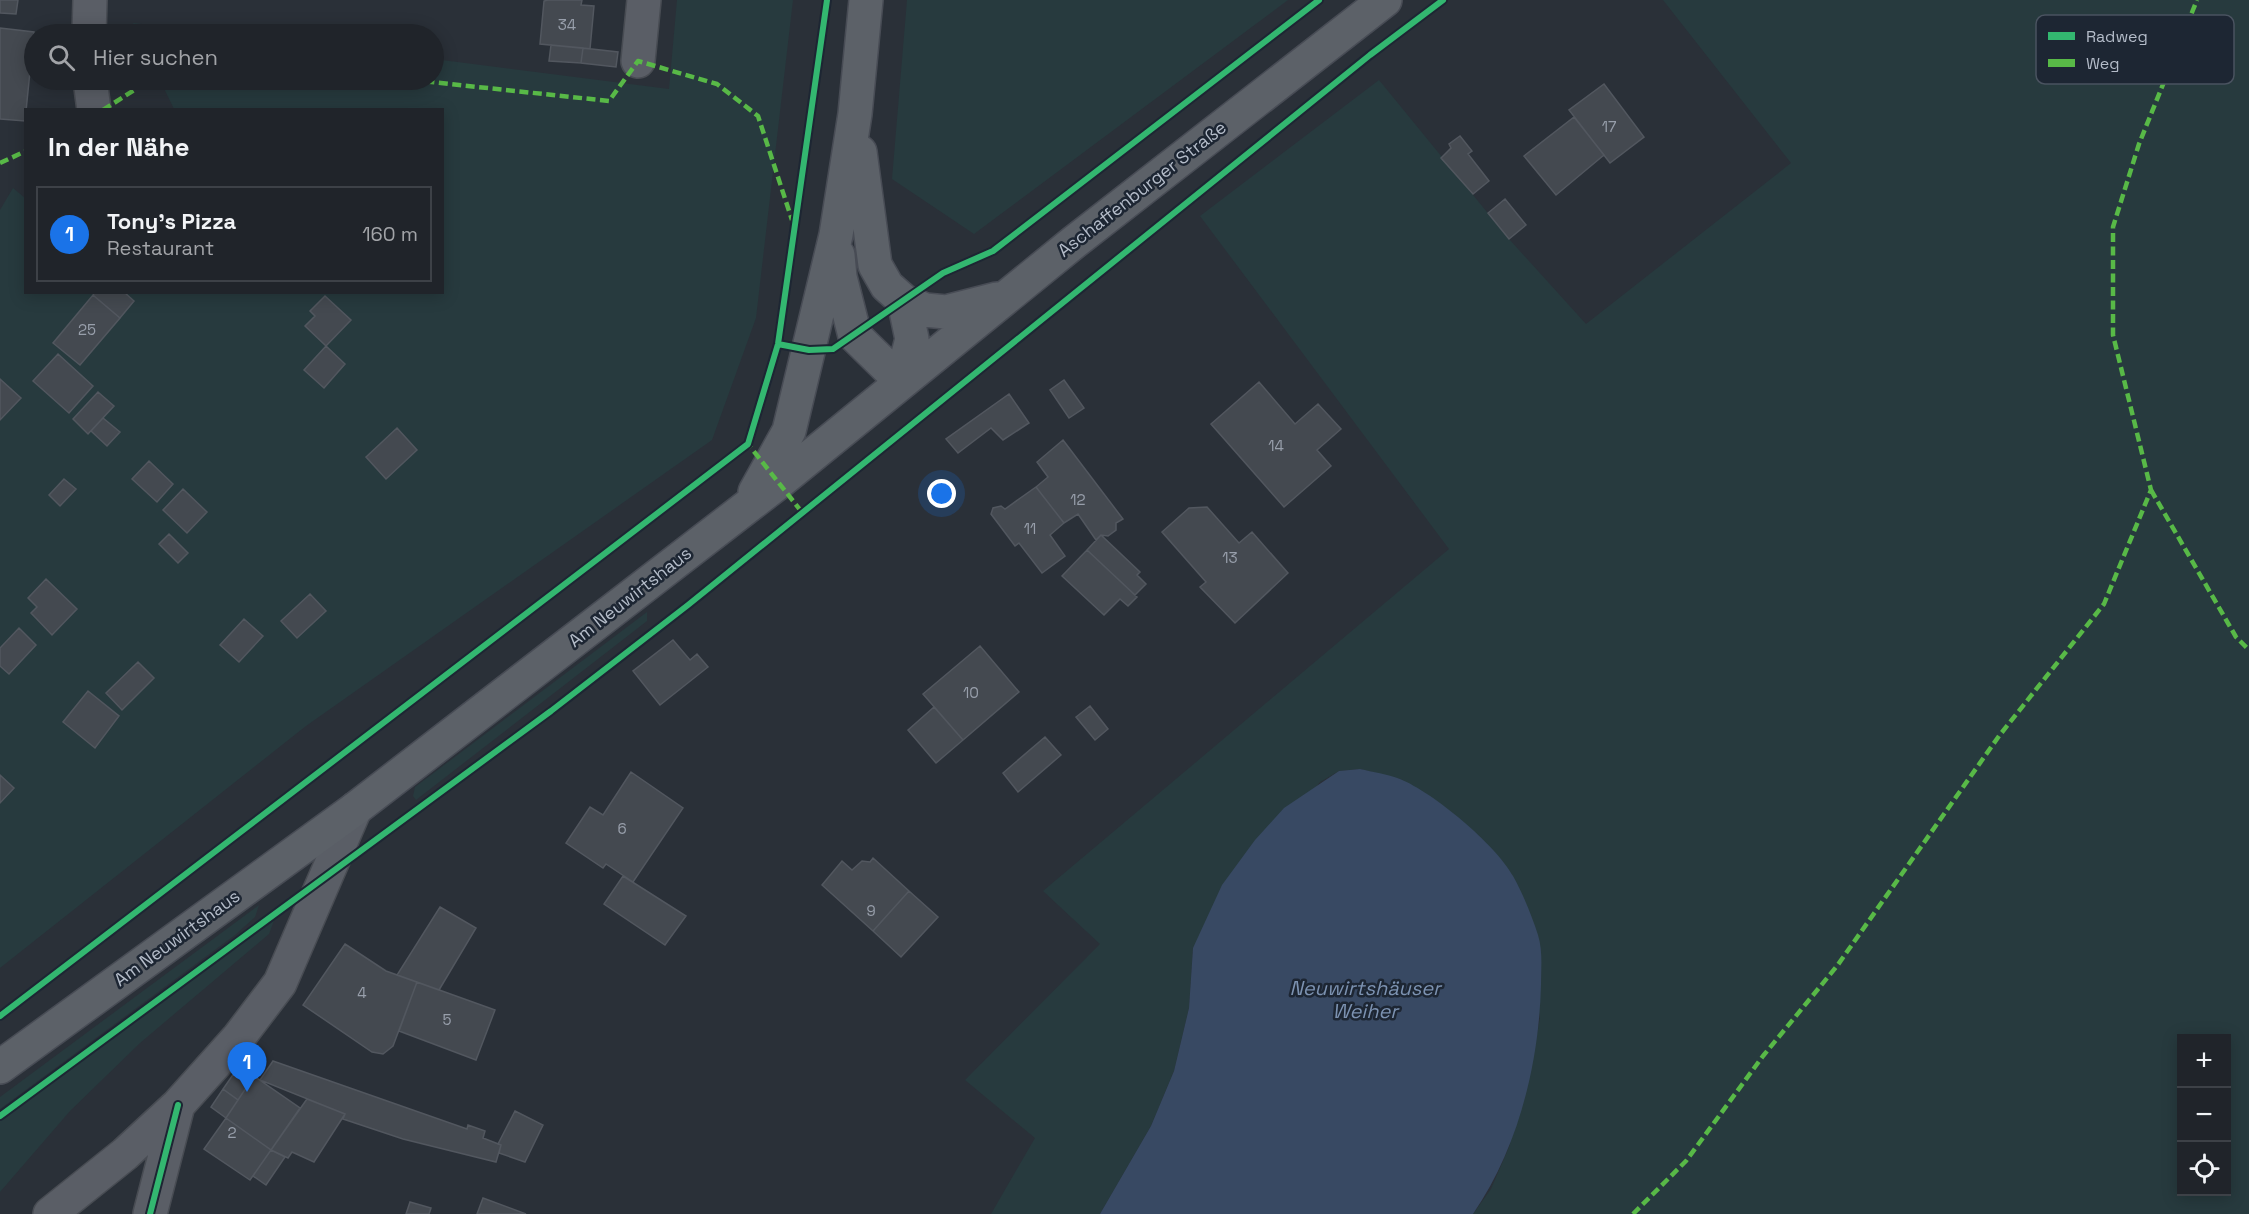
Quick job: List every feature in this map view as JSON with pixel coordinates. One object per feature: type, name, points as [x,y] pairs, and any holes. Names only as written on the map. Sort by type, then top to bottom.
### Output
[{"type":"main road","points":[[747,506],[789,431],[836,235],[855,114],[866,0]]},
{"type":"main road","name":"Aschaffenburger Straße","points":[[901,381],[1082,236],[1385,0]]},
{"type":"main road","points":[[855,114],[875,265],[887,286],[904,301],[924,310],[946,312],[1008,297]]},
{"type":"main road","points":[[836,235],[840,277],[855,336],[901,381],[912,339],[904,301]]},
{"type":"main road","name":"Am Neuwirtshaus","points":[[0,1067],[355,809],[747,506],[901,381]]},
{"type":"street","points":[[89,24],[90,0]]},
{"type":"street","points":[[638,61],[644,0]]},
{"type":"street","points":[[91,90],[94,108]]},
{"type":"street","name":"Am Neuwirtshaus","points":[[50,1214],[125,1154],[178,1105],[239,1038],[280,983],[355,809]]},
{"type":"street","points":[[150,1214],[178,1105]]},
{"type":"green space","points":[[677,0],[793,0],[756,318],[712,440],[306,726],[0,968],[0,210],[13,188],[24,197],[24,294],[444,294],[444,108],[174,108],[165,90],[444,90],[444,60],[669,89]]},
{"type":"green space","points":[[907,0],[1288,0],[974,234],[892,179]]},
{"type":"green space","points":[[1663,0],[2249,0],[2249,1214],[1473,1214],[1491,1189],[1509,1147],[1527,1087],[1540,1018],[1512,875],[1482,839],[1426,794],[1400,779],[1360,769],[1339,771],[1320,782],[1193,948],[1189,1008],[1174,1071],[1151,1126],[1100,1214],[991,1214],[1035,1138],[965,1080],[1100,944],[1043,891],[1449,549],[1200,216],[1379,80],[1509,239],[1586,324],[1791,163]]},
{"type":"green space","points":[[647,612],[647,621],[416,800],[413,796],[415,787]]},
{"type":"green space","points":[[259,905],[255,917],[235,935],[0,1109],[0,1097]]},
{"type":"green space","points":[[275,918],[269,934],[140,1043],[70,1111],[0,1192],[0,1120]]},
{"type":"water","name":"Neuwirtshäuser Weiher","points":[[1360,769],[1395,777],[1414,786],[1446,807],[1493,849],[1513,876],[1527,905],[1540,941],[1539,1015],[1530,1075],[1514,1134],[1489,1189],[1473,1214],[1100,1214],[1151,1126],[1174,1071],[1189,1008],[1193,948],[1222,885],[1255,840],[1284,808],[1339,771]]},
{"type":"building","points":[[0,0],[18,0],[16,14],[0,13]]},
{"type":"building","points":[[582,0],[581,5],[594,6],[590,49],[540,44],[544,1]]},
{"type":"building","points":[[0,28],[24,31],[24,90],[28,90],[24,121],[0,119]]},
{"type":"building","points":[[551,45],[583,48],[581,63],[549,61]]},
{"type":"building","points":[[583,48],[618,52],[616,67],[581,63]]},
{"type":"building","points":[[1604,84],[1644,137],[1610,163],[1569,110]]},
{"type":"building","points":[[1574,117],[1604,155],[1556,195],[1524,156]]},
{"type":"building","points":[[1460,136],[1472,151],[1468,154],[1489,181],[1473,194],[1441,158],[1451,148],[1449,144]]},
{"type":"building","points":[[1505,199],[1526,225],[1509,239],[1488,213]]},
{"type":"building","points":[[126,294],[134,301],[120,318],[93,295]]},
{"type":"building","points":[[93,295],[120,318],[80,365],[53,343]]},
{"type":"building","points":[[325,296],[351,320],[326,346],[305,326],[315,316],[310,311]]},
{"type":"building","points":[[326,346],[345,364],[324,388],[304,370]]},
{"type":"building","points":[[58,354],[93,386],[69,413],[33,381]]},
{"type":"building","points":[[0,379],[21,398],[0,420]]},
{"type":"building","points":[[1064,380],[1084,408],[1069,418],[1050,390]]},
{"type":"building","points":[[1259,382],[1295,424],[1318,404],[1341,429],[1317,450],[1331,466],[1284,507],[1211,424]]},
{"type":"building","points":[[98,392],[114,406],[88,434],[73,419]]},
{"type":"building","points":[[1009,394],[1029,423],[1003,440],[991,428],[958,453],[946,439]]},
{"type":"building","points":[[103,418],[120,432],[107,446],[91,431]]},
{"type":"building","points":[[397,428],[417,450],[386,479],[366,457]]},
{"type":"building","points":[[1063,440],[1123,519],[1116,523],[1116,530],[1108,536],[1101,535],[1096,540],[1078,514],[1064,523],[1036,487],[1048,477],[1037,462]]},
{"type":"building","points":[[149,461],[173,484],[157,502],[132,479]]},
{"type":"building","points":[[64,479],[76,489],[60,506],[49,495]]},
{"type":"building","points":[[1036,487],[1064,523],[1050,535],[1065,556],[1042,573],[1019,543],[1015,546],[991,514],[993,508],[1001,506],[1005,509]]},
{"type":"building","points":[[183,489],[207,512],[187,533],[163,510]]},
{"type":"building","points":[[1207,507],[1239,543],[1252,532],[1288,573],[1235,623],[1200,587],[1206,582],[1162,532],[1189,508]]},
{"type":"building","points":[[169,534],[188,553],[178,563],[159,544]]},
{"type":"building","points":[[1101,535],[1140,572],[1137,575],[1146,584],[1135,595],[1087,550]]},
{"type":"building","points":[[1087,550],[1137,597],[1128,606],[1120,599],[1104,615],[1062,576]]},
{"type":"building","points":[[46,579],[77,609],[52,635],[31,613],[37,607],[28,598]]},
{"type":"building","points":[[310,594],[326,611],[297,638],[281,621]]},
{"type":"building","points":[[244,619],[263,636],[239,662],[220,645]]},
{"type":"building","points":[[19,628],[36,645],[9,674],[0,666],[0,648]]},
{"type":"building","points":[[673,640],[690,660],[697,654],[708,667],[660,705],[633,671]]},
{"type":"building","points":[[980,646],[1019,692],[963,740],[923,694]]},
{"type":"building","points":[[138,662],[154,678],[122,710],[106,693]]},
{"type":"building","points":[[88,691],[119,716],[95,748],[63,722]]},
{"type":"building","points":[[1090,706],[1108,729],[1095,740],[1076,717]]},
{"type":"building","points":[[934,707],[963,740],[936,763],[908,730]]},
{"type":"building","points":[[1045,737],[1061,755],[1018,792],[1003,773]]},
{"type":"building","points":[[631,772],[683,808],[633,882],[606,864],[603,868],[566,843],[590,807],[603,815]]},
{"type":"building","points":[[0,775],[14,788],[0,803]]},
{"type":"building","points":[[873,858],[909,891],[873,931],[822,885],[842,861],[852,870],[862,861],[870,862]]},
{"type":"building","points":[[623,876],[686,916],[665,945],[604,904]]},
{"type":"building","points":[[909,891],[938,917],[901,957],[873,931]]},
{"type":"building","points":[[440,907],[476,928],[439,990],[397,975]]},
{"type":"building","points":[[345,944],[386,971],[417,982],[393,1046],[383,1054],[372,1052],[303,1005]]},
{"type":"building","points":[[417,982],[495,1010],[476,1060],[399,1031]]},
{"type":"building","points":[[273,1061],[467,1129],[468,1125],[485,1131],[483,1138],[501,1145],[496,1162],[403,1139],[343,1119],[345,1114],[260,1080]]},
{"type":"building","points":[[239,1066],[254,1076],[238,1100],[223,1089]]},
{"type":"building","points":[[254,1076],[300,1108],[271,1150],[226,1118]]},
{"type":"building","points":[[223,1089],[238,1100],[226,1118],[211,1107]]},
{"type":"building","points":[[307,1099],[345,1114],[314,1162],[292,1152],[288,1158],[271,1150]]},
{"type":"building","points":[[515,1111],[543,1125],[525,1162],[499,1153],[501,1145],[498,1144]]},
{"type":"building","points":[[226,1118],[271,1150],[250,1180],[204,1149]]},
{"type":"building","points":[[271,1150],[285,1157],[266,1185],[253,1176]]},
{"type":"building","points":[[483,1198],[526,1214],[477,1214]]},
{"type":"building","points":[[410,1202],[431,1208],[429,1214],[406,1214]]},
{"type":"marked path","points":[[2191,15],[2197,0]]},
{"type":"marked path","points":[[444,83],[609,101],[638,61],[717,84],[758,116],[792,220]]},
{"type":"marked path","points":[[1633,1214],[1686,1161],[1763,1056],[1837,966],[1999,736],[2104,604],[2151,490],[2113,335],[2113,227],[2139,144],[2163,84]]},
{"type":"marked path","points":[[106,108],[134,90]]},
{"type":"marked path","points":[[0,163],[24,152]]},
{"type":"marked path","points":[[749,440],[748,444],[801,511]]},
{"type":"marked path","points":[[2151,490],[2236,637],[2249,650]]},
{"type":"cycle path","points":[[0,1016],[748,444],[778,344],[827,0]]},
{"type":"cycle path","points":[[778,344],[809,350],[833,349],[943,273],[993,251],[1319,0]]},
{"type":"cycle path","points":[[0,1116],[551,711],[688,605],[1370,55],[1443,0]]},
{"type":"cycle path","points":[[150,1214],[178,1105]]},
{"type":"place","name":"Tony's Pizza","points":[[247,1092]]}]
